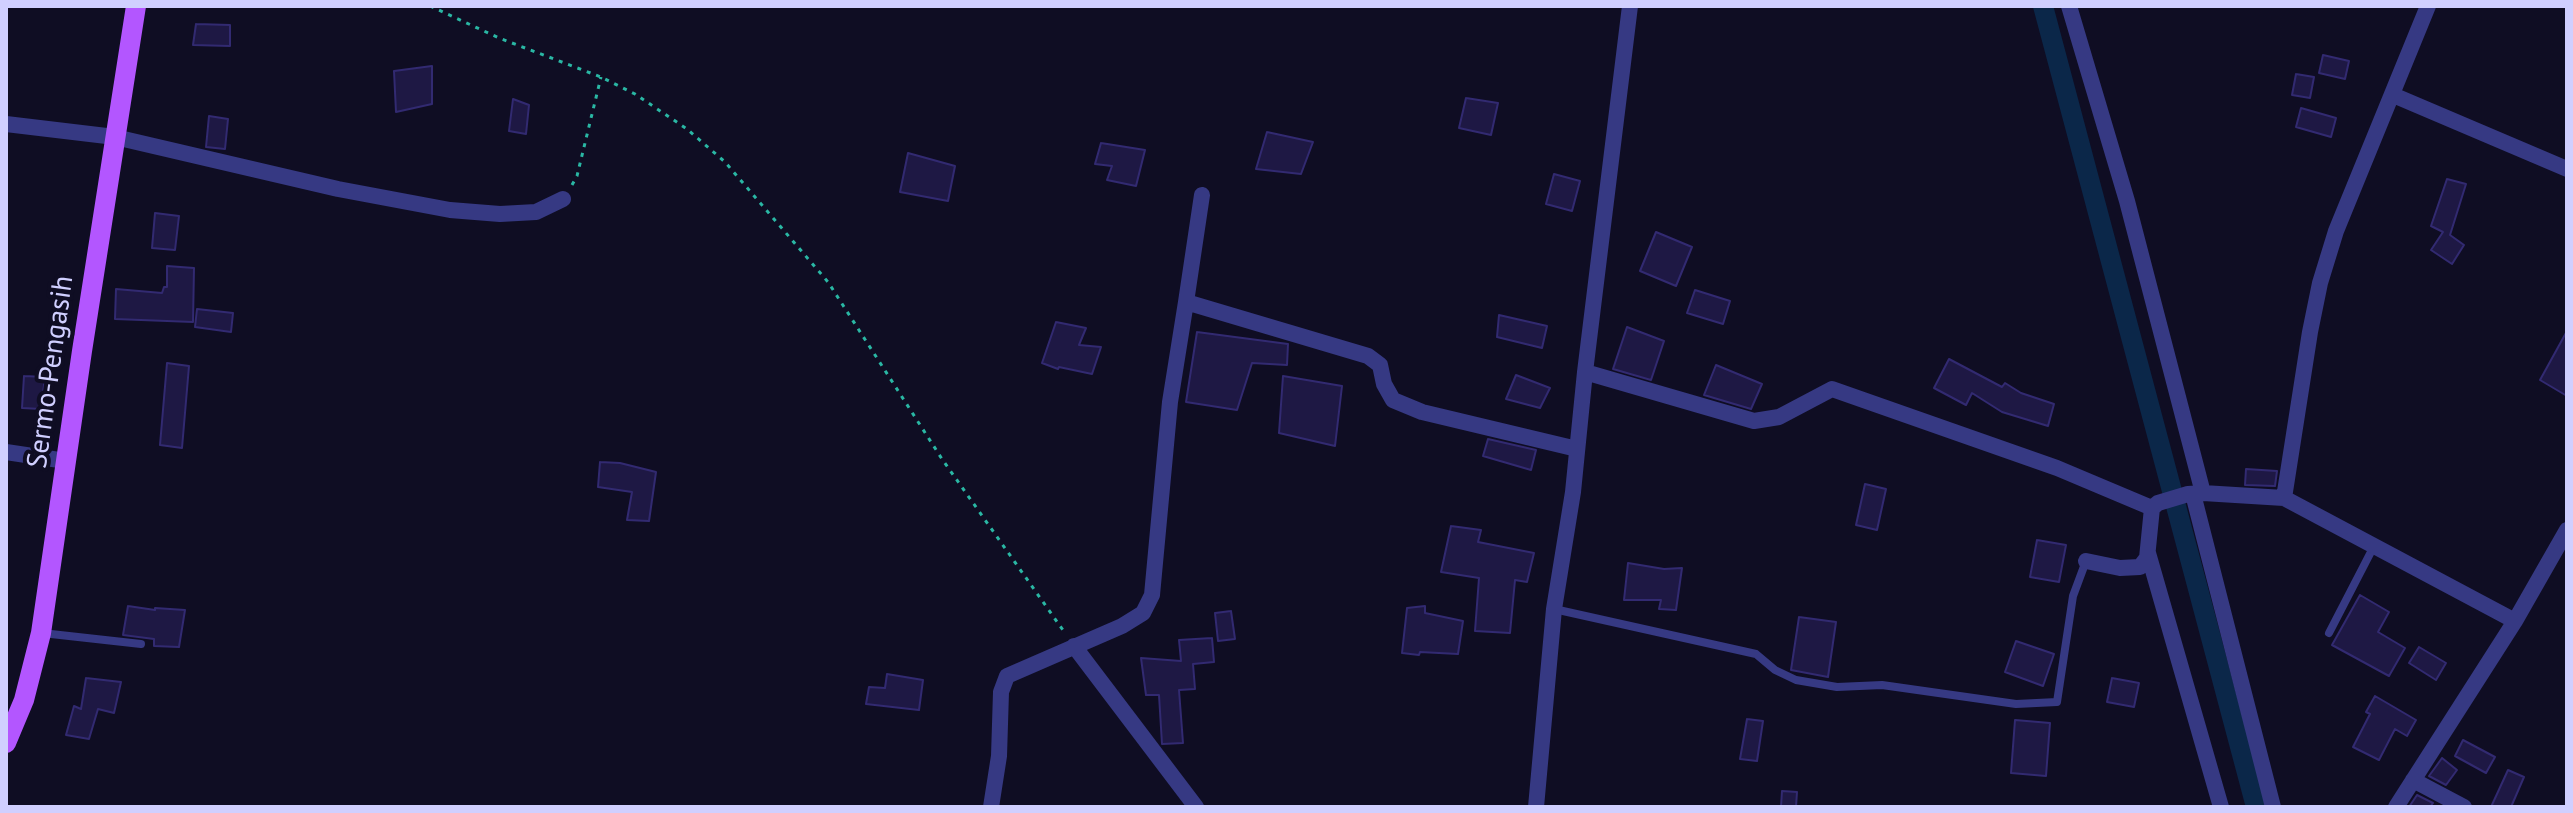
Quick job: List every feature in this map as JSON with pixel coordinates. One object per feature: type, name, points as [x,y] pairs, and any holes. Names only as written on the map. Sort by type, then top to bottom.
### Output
[{"type":"main road","name":"Sermo-Pengasih","points":[[6,743],[24,700],[41,633],[136,6]]},
{"type":"street","points":[[1536,807],[1554,609],[1577,449],[1630,6]]},
{"type":"street","points":[[2069,6],[2127,201],[2195,494],[2273,807]]},
{"type":"street","points":[[2284,498],[2320,283],[2341,219],[2428,6]]},
{"type":"street","points":[[2393,95],[2567,169]]},
{"type":"street","points":[[6,124],[115,137],[338,189],[450,210],[500,214],[536,212],[563,199]]},
{"type":"street","points":[[991,807],[999,756],[1001,692],[1007,676],[1122,626],[1143,613],[1152,595],[1170,402],[1202,195]]},
{"type":"street","points":[[1186,302],[1368,356],[1380,365],[1384,384],[1393,400],[1422,412],[1577,449]]},
{"type":"street","points":[[1585,372],[1754,421],[1779,417],[1832,389],[2155,506],[2195,494],[2284,498],[2515,621]]},
{"type":"street","points":[[6,452],[66,461]]},
{"type":"street","points":[[2086,561],[2133,569],[2145,563],[2155,506]]},
{"type":"street","points":[[2396,807],[2515,621],[2567,530]]},
{"type":"street","points":[[2148,551],[2221,807]]},
{"type":"street","points":[[1074,646],[1196,807]]},
{"type":"street","points":[[2413,780],[2464,807]]},
{"type":"lane","points":[[2329,633],[2374,546]]},
{"type":"lane","points":[[1554,609],[1756,654],[1775,670],[1796,680],[1837,687],[1882,685],[2016,704],[2057,702],[2073,596],[2086,561]]},
{"type":"lane","points":[[41,633],[141,644]]},
{"type":"path","points":[[430,6],[635,94],[687,129],[725,162],[828,282],[942,459],[1074,646]]},
{"type":"path","points":[[563,199],[577,176],[601,77]]},
{"type":"building","points":[[196,24],[230,25],[230,46],[193,45]]},
{"type":"building","points":[[2323,55],[2349,61],[2345,79],[2319,73]]},
{"type":"building","points":[[432,66],[432,104],[396,112],[394,71]]},
{"type":"building","points":[[2296,74],[2314,77],[2310,98],[2292,95]]},
{"type":"building","points":[[1466,98],[1498,103],[1491,135],[1459,128]]},
{"type":"building","points":[[513,99],[529,105],[526,134],[509,131]]},
{"type":"building","points":[[2301,108],[2336,118],[2331,137],[2296,127]]},
{"type":"building","points":[[209,116],[228,119],[225,149],[206,147]]},
{"type":"building","points":[[1267,132],[1313,142],[1301,174],[1256,169]]},
{"type":"building","points":[[1101,143],[1145,150],[1136,186],[1107,180],[1112,166],[1095,164]]},
{"type":"building","points":[[908,153],[955,166],[948,201],[900,192]]},
{"type":"building","points":[[1554,174],[1580,181],[1572,211],[1546,204]]},
{"type":"building","points":[[2447,179],[2466,184],[2450,235],[2464,245],[2452,264],[2431,250],[2443,232],[2431,226]]},
{"type":"building","points":[[155,213],[179,216],[175,250],[152,248]]},
{"type":"building","points":[[1656,232],[1692,247],[1676,286],[1640,271]]},
{"type":"building","points":[[167,266],[194,268],[193,322],[115,319],[116,289],[162,293],[167,287]]},
{"type":"building","points":[[1695,290],[1730,301],[1723,324],[1687,313]]},
{"type":"building","points":[[197,309],[233,313],[231,332],[195,327]]},
{"type":"building","points":[[1499,315],[1547,326],[1542,348],[1497,337]]},
{"type":"building","points":[[1056,322],[1086,328],[1079,345],[1101,347],[1092,374],[1058,369],[1042,363]]},
{"type":"building","points":[[1627,327],[1664,341],[1651,380],[1613,369]]},
{"type":"building","points":[[2567,331],[2567,396],[2540,380]]},
{"type":"building","points":[[1197,332],[1288,344],[1287,365],[1252,363],[1237,410],[1186,402]]},
{"type":"building","points":[[1949,359],[2002,387],[2005,383],[2021,393],[2054,404],[2048,426],[2002,412],[1972,393],[1966,405],[1934,388]]},
{"type":"building","points":[[167,363],[189,366],[182,448],[160,445]]},
{"type":"building","points":[[1716,365],[1762,384],[1751,409],[1704,395]]},
{"type":"building","points":[[1516,375],[1550,388],[1540,408],[1506,399]]},
{"type":"building","points":[[24,376],[45,377],[41,409],[22,408]]},
{"type":"building","points":[[1283,376],[1342,386],[1335,446],[1279,433]]},
{"type":"building","points":[[1488,439],[1536,450],[1531,470],[1483,456]]},
{"type":"building","points":[[600,462],[620,463],[656,472],[649,521],[627,520],[632,492],[598,487]]},
{"type":"building","points":[[2246,469],[2277,471],[2275,486],[2245,485]]},
{"type":"building","points":[[1865,484],[1886,489],[1877,530],[1856,525]]},
{"type":"building","points":[[1451,526],[1481,530],[1478,542],[1534,553],[1527,582],[1515,580],[1510,633],[1475,631],[1479,578],[1441,572]]},
{"type":"building","points":[[2037,540],[2066,545],[2059,582],[2030,577]]},
{"type":"building","points":[[1628,563],[1664,569],[1682,568],[1676,610],[1659,609],[1661,600],[1624,600]]},
{"type":"building","points":[[2360,595],[2389,612],[2378,632],[2405,648],[2389,676],[2332,645]]},
{"type":"building","points":[[128,606],[185,610],[179,647],[154,646],[154,639],[123,635]]},
{"type":"building","points":[[1425,606],[1425,613],[1463,621],[1458,654],[1402,653],[1407,608]]},
{"type":"building","points":[[1231,611],[1235,639],[1218,641],[1215,613]]},
{"type":"building","points":[[1799,617],[1836,622],[1828,677],[1791,670]]},
{"type":"building","points":[[1212,638],[1214,662],[1193,664],[1195,689],[1179,690],[1183,743],[1162,744],[1159,695],[1146,695],[1141,658],[1181,661],[1179,640]]},
{"type":"building","points":[[2016,641],[2054,654],[2043,686],[2005,672]]},
{"type":"building","points":[[2419,647],[2446,663],[2436,680],[2409,663]]},
{"type":"building","points":[[887,674],[923,680],[919,710],[866,704],[869,687],[885,688]]},
{"type":"building","points":[[86,678],[121,682],[114,713],[98,709],[89,739],[66,735],[74,706],[81,709]]},
{"type":"building","points":[[2112,678],[2139,683],[2134,707],[2107,702]]},
{"type":"building","points":[[2375,696],[2416,720],[2407,736],[2395,729],[2379,760],[2353,747],[2370,714],[2366,712]]},
{"type":"building","points":[[1747,719],[1763,721],[1757,761],[1740,759]]},
{"type":"building","points":[[2015,720],[2050,723],[2046,776],[2011,773]]},
{"type":"building","points":[[2463,740],[2495,757],[2486,773],[2455,756]]},
{"type":"building","points":[[2442,758],[2457,770],[2446,785],[2429,776]]},
{"type":"building","points":[[2508,770],[2524,777],[2511,807],[2491,807]]},
{"type":"building","points":[[1782,791],[1797,792],[1796,807],[1781,807]]},
{"type":"building","points":[[2417,795],[2433,803],[2430,807],[2409,807]]},
{"type":"waterway","points":[[2043,6],[2256,807]]}]
